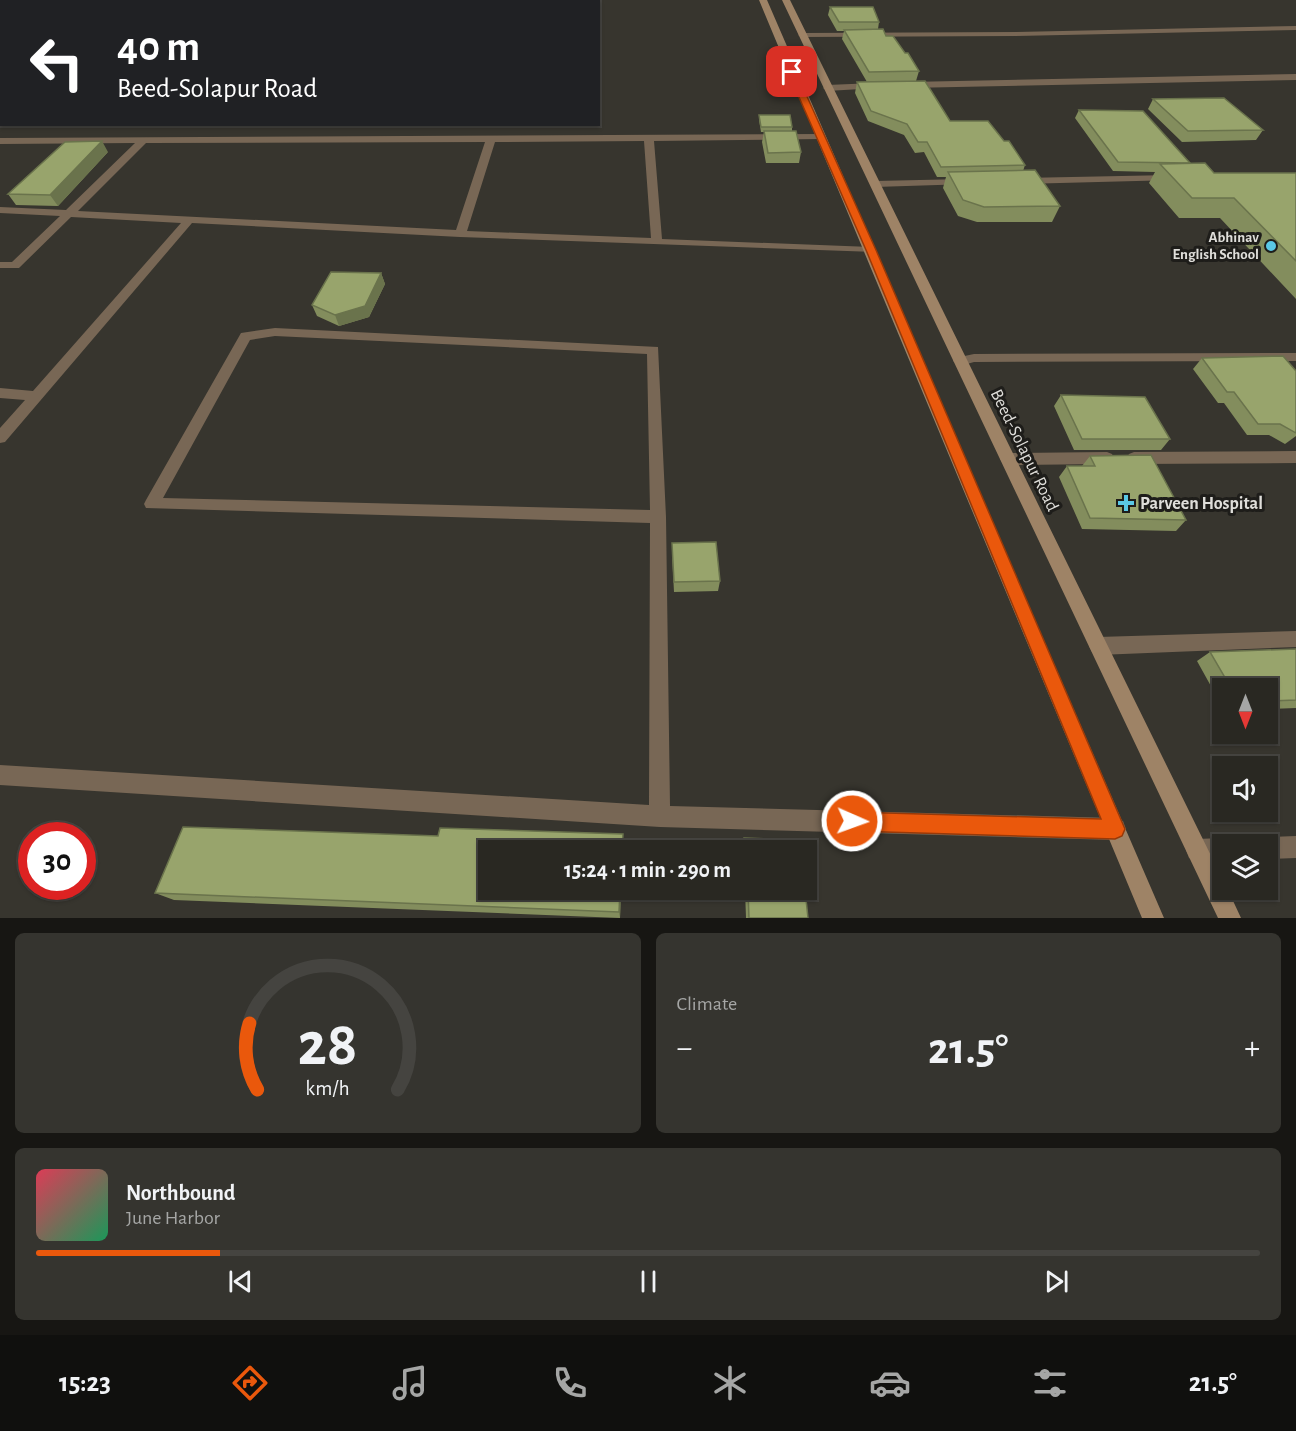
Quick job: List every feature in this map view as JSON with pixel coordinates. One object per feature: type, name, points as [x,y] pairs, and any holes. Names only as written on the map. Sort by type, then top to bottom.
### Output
[{"type":"main road","points":[[762,0],[871,250],[1153,918]]},
{"type":"main road","name":"Beed-Solapur Road","points":[[786,0],[1230,918]]},
{"type":"street","points":[[802,34],[1016,34],[1296,28]]},
{"type":"street","points":[[896,86],[1296,77]]},
{"type":"street","points":[[827,87],[884,86]]},
{"type":"street","points":[[0,141],[820,136]]},
{"type":"street","points":[[460,234],[491,138]]},
{"type":"street","points":[[649,138],[657,241]]},
{"type":"street","points":[[0,265],[15,266],[143,141]]},
{"type":"street","points":[[1009,182],[1184,177]]},
{"type":"street","points":[[874,184],[975,182]]},
{"type":"street","points":[[0,210],[460,234],[871,250]]},
{"type":"street","points":[[0,438],[190,219]]},
{"type":"street","points":[[658,517],[152,504],[246,336],[275,332],[653,350],[658,517],[660,816]]},
{"type":"street","points":[[960,361],[974,358],[1296,357]]},
{"type":"street","points":[[0,393],[37,396]]},
{"type":"street","points":[[1008,459],[1296,457]]},
{"type":"street","points":[[1098,646],[1296,639]]},
{"type":"street","points":[[0,775],[660,816],[1115,829]]},
{"type":"street","points":[[1278,848],[1296,847]]},
{"type":"street","points":[[1197,850],[1212,849]]},
{"type":"building","points":[[830,7],[873,7],[879,22],[839,22]]},
{"type":"building","points":[[883,29],[886,36],[893,36],[905,53],[908,53],[919,71],[869,72],[844,30]]},
{"type":"building","points":[[925,81],[950,121],[988,121],[1004,141],[1009,141],[1025,165],[941,167],[927,142],[918,142],[907,124],[871,111],[857,82]]},
{"type":"building","points":[[1224,98],[1263,130],[1188,131],[1153,99]]},
{"type":"building","points":[[1079,110],[1143,111],[1190,163],[1118,162]]},
{"type":"building","points":[[759,115],[790,115],[792,127],[761,127]]},
{"type":"building","points":[[764,131],[796,131],[801,152],[768,153]]},
{"type":"building","points":[[102,141],[50,195],[8,194],[65,142]]},
{"type":"building","points":[[1205,163],[1214,173],[1296,173],[1296,261],[1234,198],[1192,198],[1160,164]]},
{"type":"building","points":[[1035,170],[1060,206],[984,207],[963,200],[948,172]]},
{"type":"building","points":[[331,272],[381,273],[365,306],[335,315],[312,305]]},
{"type":"building","points":[[1283,356],[1296,371],[1296,433],[1280,424],[1258,424],[1234,392],[1227,392],[1202,358]]},
{"type":"building","points":[[1061,395],[1145,397],[1170,439],[1082,439]]},
{"type":"building","points":[[1151,455],[1186,520],[1090,518],[1067,466],[1095,466],[1090,456]]},
{"type":"building","points":[[716,542],[720,581],[674,582],[672,543]]},
{"type":"building","points":[[1296,649],[1296,700],[1278,701],[1278,678],[1225,678],[1210,652]]},
{"type":"building","points":[[183,827],[438,836],[440,828],[623,834],[623,840],[478,840],[478,900],[620,900],[619,912],[155,893]]},
{"type":"building","points":[[744,838],[800,840],[744,840]]},
{"type":"building","points":[[748,900],[806,900],[808,918],[749,918]]},
{"type":"place","name":"Abhinav English School","points":[[1271,246]]},
{"type":"place","name":"Parveen Hospital","points":[[1126,503]]},
{"type":"route","points":[[792,72],[871,250],[1115,829],[852,821]]}]
